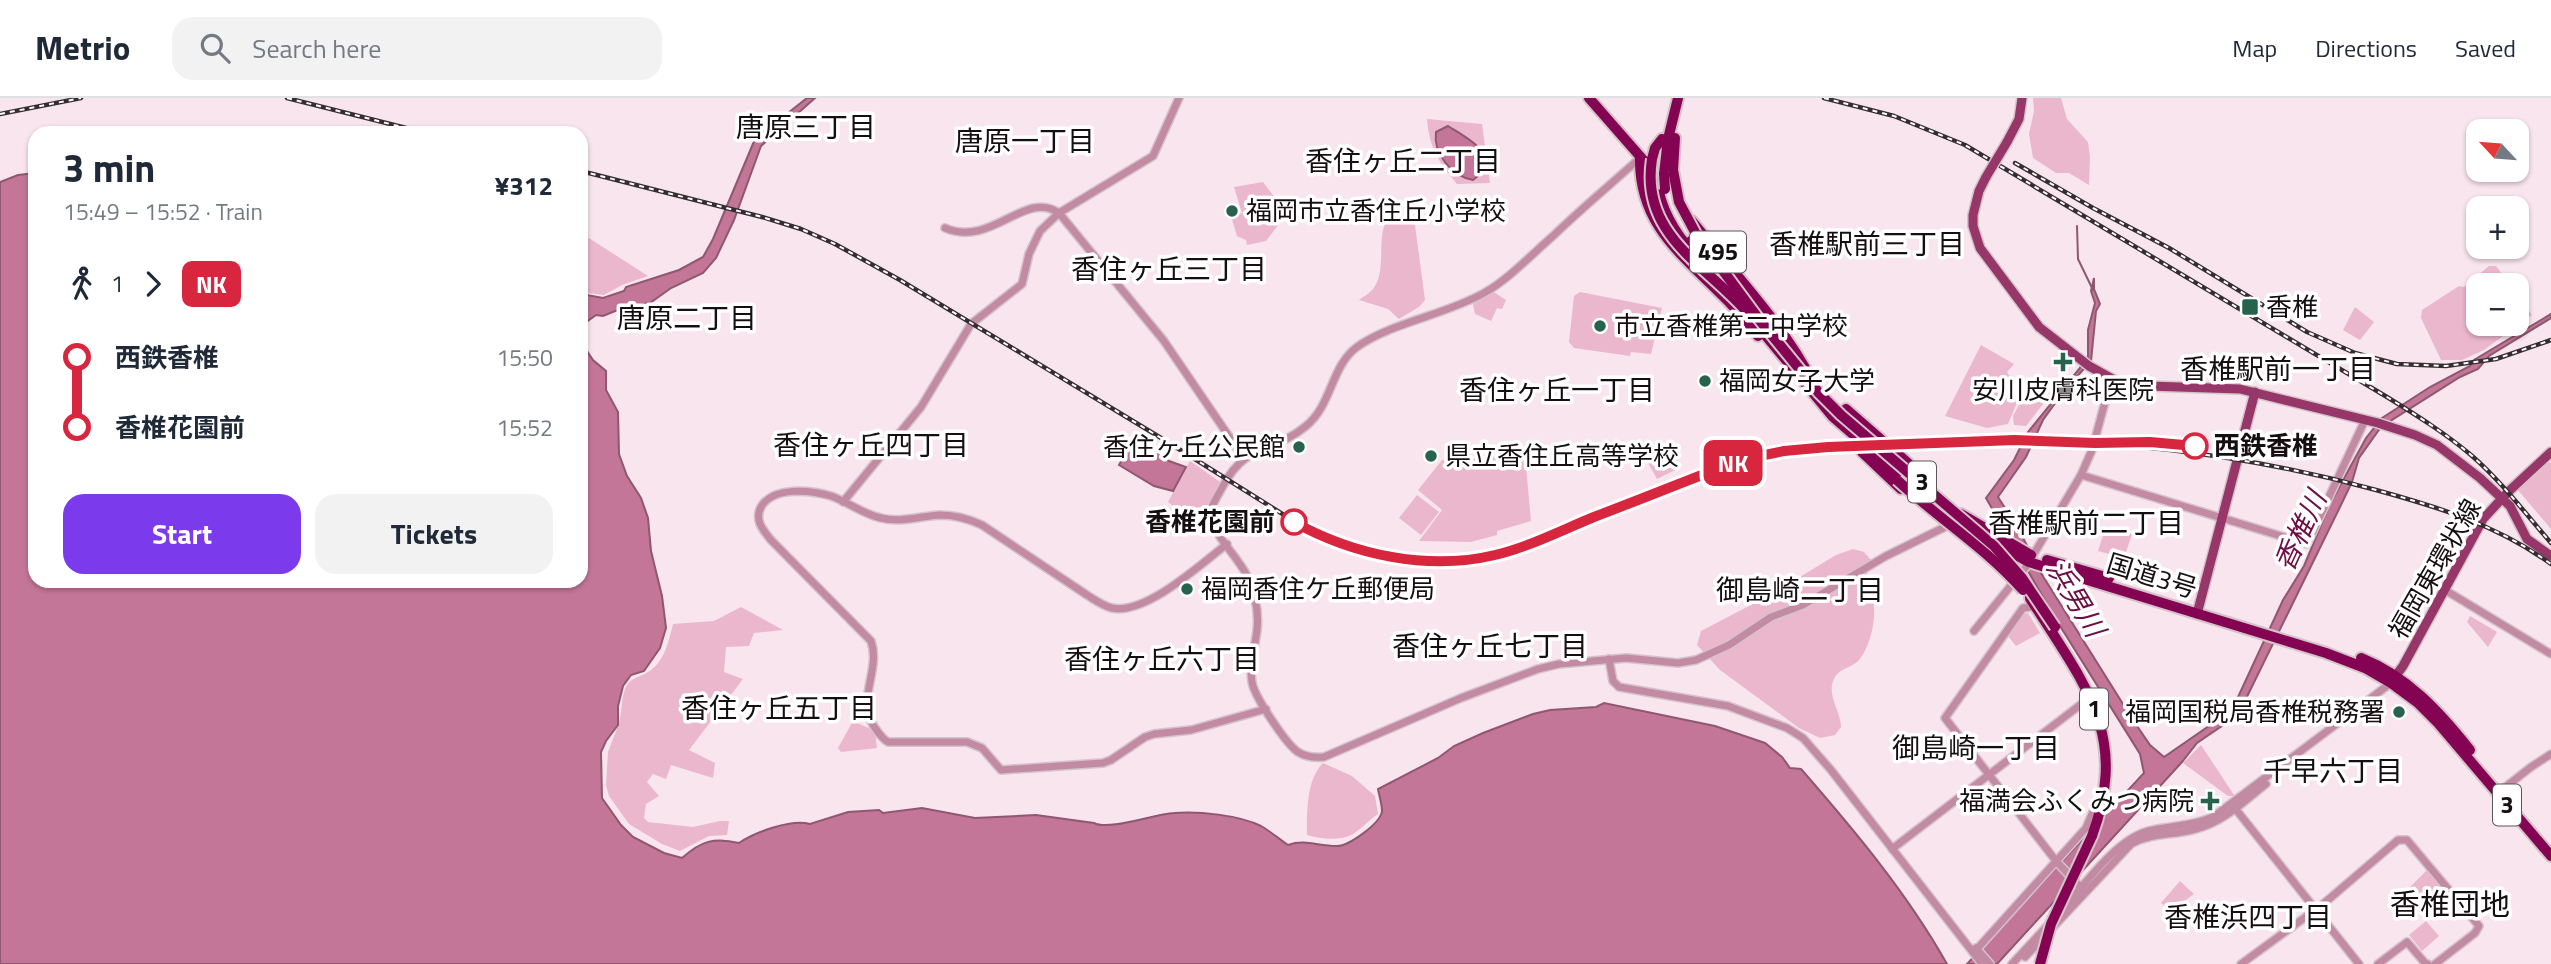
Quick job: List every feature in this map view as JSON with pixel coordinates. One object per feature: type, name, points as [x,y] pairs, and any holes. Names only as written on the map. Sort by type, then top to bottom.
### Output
[{"type":"highway","name":"495","points":[[1590,98],[1772,320],[1803,363],[1815,386]]},
{"type":"highway","name":"1","points":[[1677,102],[1662,139],[1655,148],[1662,173],[1696,234],[1758,318],[1840,415],[2004,556],[2055,627],[2103,710],[2111,736],[2114,773],[2111,801],[2057,925],[2048,964]]},
{"type":"highway","name":"1","points":[[1677,102],[1674,146],[1652,197],[1671,238],[1739,303],[1838,419],[1945,505],[1991,549],[2028,595],[2089,696],[2101,726],[2107,760],[2106,786],[2092,836],[2054,917],[2040,964]]},
{"type":"highway","name":"495","points":[[1640,158],[1640,174],[1660,231],[1676,252],[1724,297],[1828,422],[1848,434],[1917,503],[1947,526],[1965,537],[2027,561]]},
{"type":"highway","name":"国道3号","points":[[1662,173],[1664,210],[1677,233],[1740,303],[1816,399],[1848,434],[1953,519],[2027,561],[2282,636],[2336,649],[2394,679],[2422,695],[2444,717],[2551,847]]},
{"type":"highway","name":"国道3号","points":[[1662,173],[1671,208],[1690,239],[1745,297],[1815,386],[1959,512],[2012,544],[2027,561]]},
{"type":"highway","name":"495","points":[[1757,335],[1786,361]]},
{"type":"highway","points":[[1843,410],[1952,498],[2009,550],[2028,577],[2055,627]]},
{"type":"highway","points":[[1848,434],[1917,498],[1972,539],[2028,595]]},
{"type":"highway","name":"国道3号","points":[[2394,679],[2438,723],[2551,856]]},
{"type":"main road","points":[[2022,98],[2019,119],[1979,191],[1973,226],[1980,248],[2039,327],[2111,380],[2148,386],[2221,387],[2255,392],[2378,422],[2437,445],[2468,467],[2502,498],[2510,506],[2527,539],[2551,556]]},
{"type":"main road","points":[[2198,610],[2255,392]]},
{"type":"main road","name":"福岡東環状線","points":[[2394,679],[2480,524],[2502,498],[2551,452]]},
{"type":"street","points":[[842,502],[921,407],[971,324],[1022,284],[1033,245],[1040,231],[1059,213],[1153,156],[1179,98]]},
{"type":"street","points":[[1640,158],[1503,281],[1459,306],[1400,326],[1359,346],[1348,355],[1319,414],[1306,427],[1286,439],[1243,457],[1227,478],[1210,512],[1211,522],[1245,570],[1257,604],[1251,680],[1256,694],[1294,748],[1311,758],[1324,757],[1461,698],[1538,669],[1559,664],[1626,658],[1678,663],[1696,660],[1729,645],[1771,617],[1803,605],[1886,556],[1947,526]]},
{"type":"street","points":[[945,228],[954,232],[973,233],[1040,206],[1059,213],[1164,341],[1243,457]]},
{"type":"street","points":[[1974,631],[2017,578],[2081,475],[2092,450],[2111,380]]},
{"type":"street","points":[[2081,475],[2307,544],[2365,420]]},
{"type":"street","points":[[1227,544],[1160,594],[1137,604],[1117,608],[1087,595],[982,525],[966,518],[942,515],[882,519],[830,496],[784,491],[766,500],[758,516],[760,528],[871,641],[874,658],[867,691],[867,708],[876,729],[888,742],[967,742],[982,748],[1001,771],[1095,764],[1111,760],[1154,734],[1191,730],[1266,709]]},
{"type":"street","points":[[2017,578],[2031,607],[2023,608],[1945,718],[2056,861],[2083,891]]},
{"type":"street","points":[[2445,590],[2551,654]]},
{"type":"street","points":[[1609,659],[1613,681],[1619,687],[1728,706],[1787,729],[1802,738],[1831,770],[1959,934],[1990,964]]},
{"type":"street","points":[[2019,964],[2121,846],[2136,835],[2194,824],[2234,806],[2387,691],[2394,679]]},
{"type":"street","points":[[1892,849],[2084,702]]},
{"type":"street","points":[[2503,789],[2551,754]]},
{"type":"street","points":[[1975,951],[2087,828],[2096,804],[2102,771]]},
{"type":"street","points":[[2234,806],[2359,964]]},
{"type":"street","points":[[2241,964],[2398,840],[2407,840],[2479,926],[2475,933],[2435,964]]},
{"type":"street","points":[[2012,964],[2083,891]]},
{"type":"street","points":[[2378,964],[2407,942],[2428,964]]},
{"type":"street","points":[[1975,951],[1982,964]]},
{"type":"shaded area","points":[[807,98],[815,98],[761,146],[734,220],[716,258],[703,273],[671,288],[650,303],[625,307],[603,316],[596,315],[588,321],[588,295],[603,298],[624,291],[626,287],[679,270],[703,257],[755,139]]},
{"type":"shaded area","points":[[2033,98],[2061,98],[2067,119],[2088,142],[2089,185],[2069,173],[2056,173],[2033,158],[2029,134],[2034,111]]},
{"type":"shaded area","points":[[1427,119],[1482,124],[1490,183],[1457,184],[1436,154]]},
{"type":"shaded area","points":[[1448,126],[1472,142],[1484,155],[1482,171],[1473,180],[1451,169],[1437,148],[1436,132]]},
{"type":"shaded area","points":[[28,174],[28,588],[588,588],[588,352],[606,371],[606,390],[618,412],[619,454],[648,518],[651,551],[662,596],[666,628],[660,648],[644,671],[631,675],[623,686],[618,706],[618,725],[601,752],[602,798],[633,837],[664,853],[682,858],[708,842],[722,840],[739,843],[773,828],[793,823],[810,824],[848,812],[879,810],[883,813],[922,808],[975,818],[1036,815],[1101,825],[1121,824],[1165,814],[1206,813],[1252,822],[1288,845],[1312,843],[1336,846],[1348,843],[1376,822],[1382,811],[1378,789],[1438,758],[1454,746],[1533,714],[1596,707],[1604,703],[1715,726],[1765,743],[1782,757],[1790,768],[1801,769],[1897,887],[1947,964],[0,964],[0,182]]},
{"type":"shaded area","points":[[1263,182],[1275,198],[1279,224],[1266,241],[1247,245],[1246,240],[1237,236],[1231,216],[1242,213],[1234,187]]},
{"type":"shaded area","points":[[1394,216],[1415,225],[1425,300],[1419,307],[1399,319],[1388,309],[1359,300],[1372,290],[1377,281],[1384,226],[1388,218]]},
{"type":"shaded area","points":[[588,237],[648,276],[604,295],[588,293]]},
{"type":"shaded area","points":[[2489,266],[2496,266],[2501,273],[2481,273]]},
{"type":"shaded area","points":[[2094,278],[2094,289],[2100,304],[2096,311],[2091,361],[2043,420],[2026,457],[1998,497],[2041,573],[2133,720],[2150,745],[2164,757],[2232,710],[2283,600],[2304,566],[2330,504],[2366,438],[2382,418],[2430,387],[2470,366],[2474,360],[2514,336],[2522,336],[2489,356],[2478,369],[2460,377],[2381,427],[2359,458],[2352,482],[2238,715],[2197,743],[1997,964],[1967,964],[2144,773],[2140,754],[2055,618],[1986,498],[2014,460],[2028,432],[2088,358],[2088,330],[2095,303],[2091,291]]},
{"type":"shaded area","points":[[2466,285],[2466,336],[2503,336],[2484,350],[2462,360],[2441,360],[2421,318],[2422,310],[2459,286]]},
{"type":"shaded area","points":[[1492,291],[1506,300],[1502,309],[1497,308],[1491,321],[1475,314],[1473,304]]},
{"type":"shaded area","points":[[1580,292],[1662,308],[1651,354],[1631,352],[1630,356],[1574,348],[1569,342],[1574,296]]},
{"type":"shaded area","points":[[2355,307],[2374,322],[2360,340],[2343,330]]},
{"type":"shaded area","points":[[2551,314],[2551,318],[2529,331],[2529,327]]},
{"type":"shaded area","points":[[1981,345],[2014,364],[2007,372],[2021,393],[2008,424],[1987,428],[1945,416]]},
{"type":"shaded area","points":[[588,352],[606,371],[606,390],[618,412],[619,454],[648,518],[653,564],[662,596],[666,628],[660,648],[644,671],[631,675],[623,686],[618,706],[618,724],[626,687],[630,681],[648,672],[658,663],[665,651],[673,624],[714,621],[741,607],[783,630],[754,633],[749,646],[726,647],[724,672],[743,679],[689,750],[715,763],[713,778],[671,765],[666,779],[653,774],[647,782],[659,796],[646,804],[644,818],[648,822],[693,827],[729,821],[727,835],[709,836],[680,851],[662,844],[629,824],[609,796],[606,785],[608,752],[618,726],[613,704],[588,421]]},
{"type":"shaded area","points":[[2044,395],[2047,399],[2026,426],[2014,425],[2013,416],[2020,403]]},
{"type":"shaded area","points":[[1134,440],[1144,440],[1169,461],[1186,467],[1173,491],[1154,486],[1119,465]]},
{"type":"shaded area","points":[[1670,446],[1681,467],[1657,479],[1646,459]]},
{"type":"shaded area","points":[[1521,452],[1525,456],[1531,521],[1471,542],[1419,541],[1442,510],[1418,490],[1442,460],[1455,462]]},
{"type":"shaded area","points":[[1190,461],[1223,484],[1209,516],[1184,514],[1168,502]]},
{"type":"shaded area","points":[[2547,461],[2551,463],[2551,529],[2517,489]]},
{"type":"shaded area","points":[[1417,495],[1439,512],[1421,535],[1399,518]]},
{"type":"shaded area","points":[[2106,526],[2132,534],[2124,558],[2098,551]]},
{"type":"shaded area","points":[[1853,549],[1864,552],[1872,561],[1864,582],[1874,604],[1872,630],[1867,647],[1859,660],[1839,673],[1832,685],[1841,727],[1835,735],[1820,738],[1799,728],[1720,670],[1697,645],[1701,631],[1772,594],[1836,555]]},
{"type":"shaded area","points":[[2028,613],[2040,633],[2016,646],[2008,636],[2022,615]]},
{"type":"shaded area","points":[[2470,616],[2497,632],[2488,647],[2467,622]]},
{"type":"shaded area","points":[[853,721],[875,731],[877,748],[841,752],[838,748]]},
{"type":"shaded area","points":[[2201,745],[2233,796],[2228,796],[2183,763]]},
{"type":"shaded area","points":[[1323,763],[1352,776],[1375,796],[1378,814],[1357,832],[1346,837],[1329,839],[1307,835],[1310,787]]},
{"type":"shaded area","points":[[2427,870],[2448,895],[2427,913],[2402,895]]},
{"type":"shaded area","points":[[2180,881],[2194,894],[2171,911],[2161,903]]},
{"type":"shaded area","points":[[2426,921],[2439,936],[2422,951],[2409,935]]},
{"type":"waterway","name":"浜男川","points":[[2077,226],[2078,259],[2093,290]]},
{"type":"railway","points":[[0,114],[81,98]]},
{"type":"railway","points":[[287,98],[398,126]]},
{"type":"railway","points":[[1824,98],[1894,116],[1965,145],[2387,397],[2471,455],[2503,486],[2551,543]]},
{"type":"railway","points":[[2015,163],[2169,248],[2307,332],[2355,353],[2397,364],[2446,366],[2496,359],[2551,340]]},
{"type":"railway","points":[[588,173],[762,217],[801,229],[835,244],[900,280],[1300,525],[1349,546],[1392,557],[1440,562],[1495,555],[1750,458],[1784,451],[1847,446]]},
{"type":"railway","points":[[1906,445],[2006,440],[2081,442],[2167,450],[2251,462],[2335,479],[2444,511],[2510,538],[2551,564]]},
{"type":"train","name":"NK","points":[[1294,522],[1329,539],[1392,557],[1458,561],[1513,550],[1728,465],[1784,451],[2015,440],[2150,442],[2195,446]]},
{"type":"place","name":"福岡市立香住丘小学校","points":[[1232,211]]},
{"type":"place","name":"香椎","points":[[2250,307]]},
{"type":"place","name":"市立香椎第二中学校","points":[[1600,326]]},
{"type":"place","name":"安川皮膚科医院","points":[[2063,362]]},
{"type":"place","name":"福岡女子大学","points":[[1705,381]]},
{"type":"place","name":"西鉄香椎","points":[[2195,446]]},
{"type":"place","name":"香住ヶ丘公民館","points":[[1299,447]]},
{"type":"place","name":"県立香住丘高等学校","points":[[1431,456]]},
{"type":"place","name":"香椎花園前","points":[[1294,522]]},
{"type":"place","name":"福岡香住ケ丘郵便局","points":[[1187,589]]},
{"type":"place","name":"福岡国税局香椎税務署","points":[[2399,712]]},
{"type":"place","name":"福満会ふくみつ病院","points":[[2210,801]]},
{"type":"district","name":"唐原三丁目","points":[[806,127]]},
{"type":"district","name":"唐原一丁目","points":[[1025,141]]},
{"type":"district","name":"香住ヶ丘二丁目","points":[[1403,161]]},
{"type":"district","name":"香椎駅前三丁目","points":[[1867,244]]},
{"type":"district","name":"香住ヶ丘三丁目","points":[[1169,269]]},
{"type":"district","name":"唐原二丁目","points":[[687,318]]},
{"type":"district","name":"香椎駅前一丁目","points":[[2278,369]]},
{"type":"district","name":"香住ヶ丘一丁目","points":[[1557,390]]},
{"type":"district","name":"香住ヶ丘四丁目","points":[[871,445]]},
{"type":"district","name":"香椎駅前二丁目","points":[[2086,523]]},
{"type":"district","name":"御島崎二丁目","points":[[1800,590]]},
{"type":"district","name":"香住ヶ丘七丁目","points":[[1490,646]]},
{"type":"district","name":"香住ヶ丘六丁目","points":[[1162,659]]},
{"type":"district","name":"香住ヶ丘五丁目","points":[[779,708]]},
{"type":"district","name":"御島崎一丁目","points":[[1976,748]]},
{"type":"district","name":"千早六丁目","points":[[2333,771]]},
{"type":"district","name":"香椎団地","points":[[2450,905]]},
{"type":"district","name":"香椎浜四丁目","points":[[2248,917]]},
{"type":"water label","name":"香椎川","points":[[2300,531]]}]
